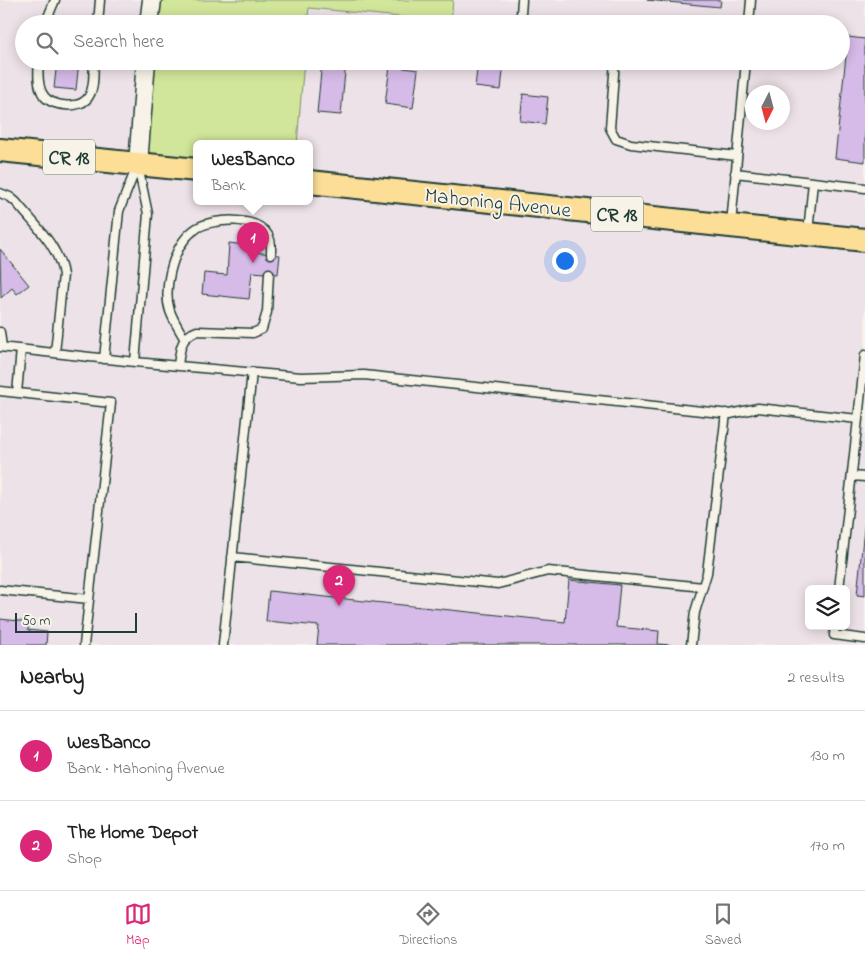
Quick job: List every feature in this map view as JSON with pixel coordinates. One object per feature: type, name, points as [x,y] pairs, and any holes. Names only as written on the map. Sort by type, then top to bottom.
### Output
[{"type":"main road","name":"CR 18","points":[[0,150],[193,170]]},
{"type":"main road","name":"Mahoning Avenue","points":[[313,182],[865,240]]},
{"type":"street","points":[[150,15],[152,0]]},
{"type":"street","points":[[138,164],[145,70]]},
{"type":"lane","points":[[49,15],[55,0]]},
{"type":"lane","points":[[99,15],[100,0]]},
{"type":"lane","points":[[521,15],[522,0]]},
{"type":"lane","points":[[750,15],[751,0]]},
{"type":"lane","points":[[39,70],[39,83],[44,97],[50,102],[75,105],[84,103],[89,98],[93,70]]},
{"type":"lane","points":[[614,70],[610,128],[616,139],[631,144],[737,156]]},
{"type":"lane","points":[[731,226],[745,70]]},
{"type":"lane","points":[[104,359],[119,210],[138,164]]},
{"type":"lane","points":[[135,362],[148,214],[138,164]]},
{"type":"lane","points":[[735,173],[865,188]]},
{"type":"lane","points":[[808,234],[813,182]]},
{"type":"lane","points":[[0,194],[10,196],[16,202],[55,250],[62,263],[63,275],[56,353]]},
{"type":"lane","points":[[184,338],[170,312],[167,298],[173,260],[186,238],[196,228],[222,219],[234,220],[261,228],[268,235],[271,244],[271,254]]},
{"type":"lane","points":[[178,366],[180,346],[184,338],[197,331],[253,333],[262,330],[269,273]]},
{"type":"lane","points":[[0,332],[1,347],[104,359],[305,377],[364,375],[726,413],[758,408],[858,419]]},
{"type":"lane","points":[[17,393],[21,349]]},
{"type":"lane","points":[[840,585],[865,355]]},
{"type":"lane","points":[[223,645],[252,372]]},
{"type":"lane","points":[[0,391],[111,403],[84,645]]},
{"type":"lane","points":[[692,645],[695,612],[707,573],[726,413]]},
{"type":"lane","points":[[852,476],[865,477]]},
{"type":"lane","points":[[232,557],[498,584],[548,571],[703,586]]},
{"type":"lane","points":[[0,590],[89,599]]},
{"type":"lane","points":[[835,630],[834,636],[865,639]]},
{"type":"shaded area","points":[[0,0],[152,0],[150,15],[15,15],[15,70],[150,70],[193,161],[193,205],[313,205],[313,140],[297,140],[303,70],[850,70],[850,15],[452,15],[453,0],[865,0],[865,645],[0,645]]},
{"type":"shaded area","points":[[309,8],[380,15],[308,15]]},
{"type":"green space","points":[[150,0],[453,0],[452,15],[380,15],[309,8],[308,15],[149,15]]},
{"type":"green space","points":[[145,70],[303,70],[297,140],[193,140],[193,170],[138,164]]},
{"type":"building","points":[[647,0],[721,0],[720,7]]},
{"type":"building","points":[[850,37],[865,39],[865,162],[835,158],[844,70],[850,70]]},
{"type":"building","points":[[56,70],[78,70],[76,90],[54,88]]},
{"type":"building","points":[[321,70],[345,70],[341,115],[317,113]]},
{"type":"building","points":[[389,70],[418,70],[413,108],[385,104]]},
{"type":"building","points":[[477,70],[503,70],[501,90],[475,87]]},
{"type":"building","points":[[523,94],[548,97],[545,124],[520,121]]},
{"type":"building","points":[[229,243],[254,246],[254,252],[280,255],[278,274],[252,272],[249,299],[202,294],[204,273],[227,275]]},
{"type":"building","points":[[0,249],[29,285],[17,294],[12,288],[1,298]]},
{"type":"building","points":[[865,519],[865,596],[857,595]]},
{"type":"building","points":[[569,580],[620,585],[616,627],[659,631],[658,644],[671,645],[317,645],[319,626],[266,621],[269,591],[565,622]]},
{"type":"building","points":[[0,619],[29,622],[28,630],[47,632],[46,645],[0,645]]},
{"type":"place","name":"WesBanco","points":[[253,263]]},
{"type":"place","name":"The Home Depot","points":[[339,606]]}]
